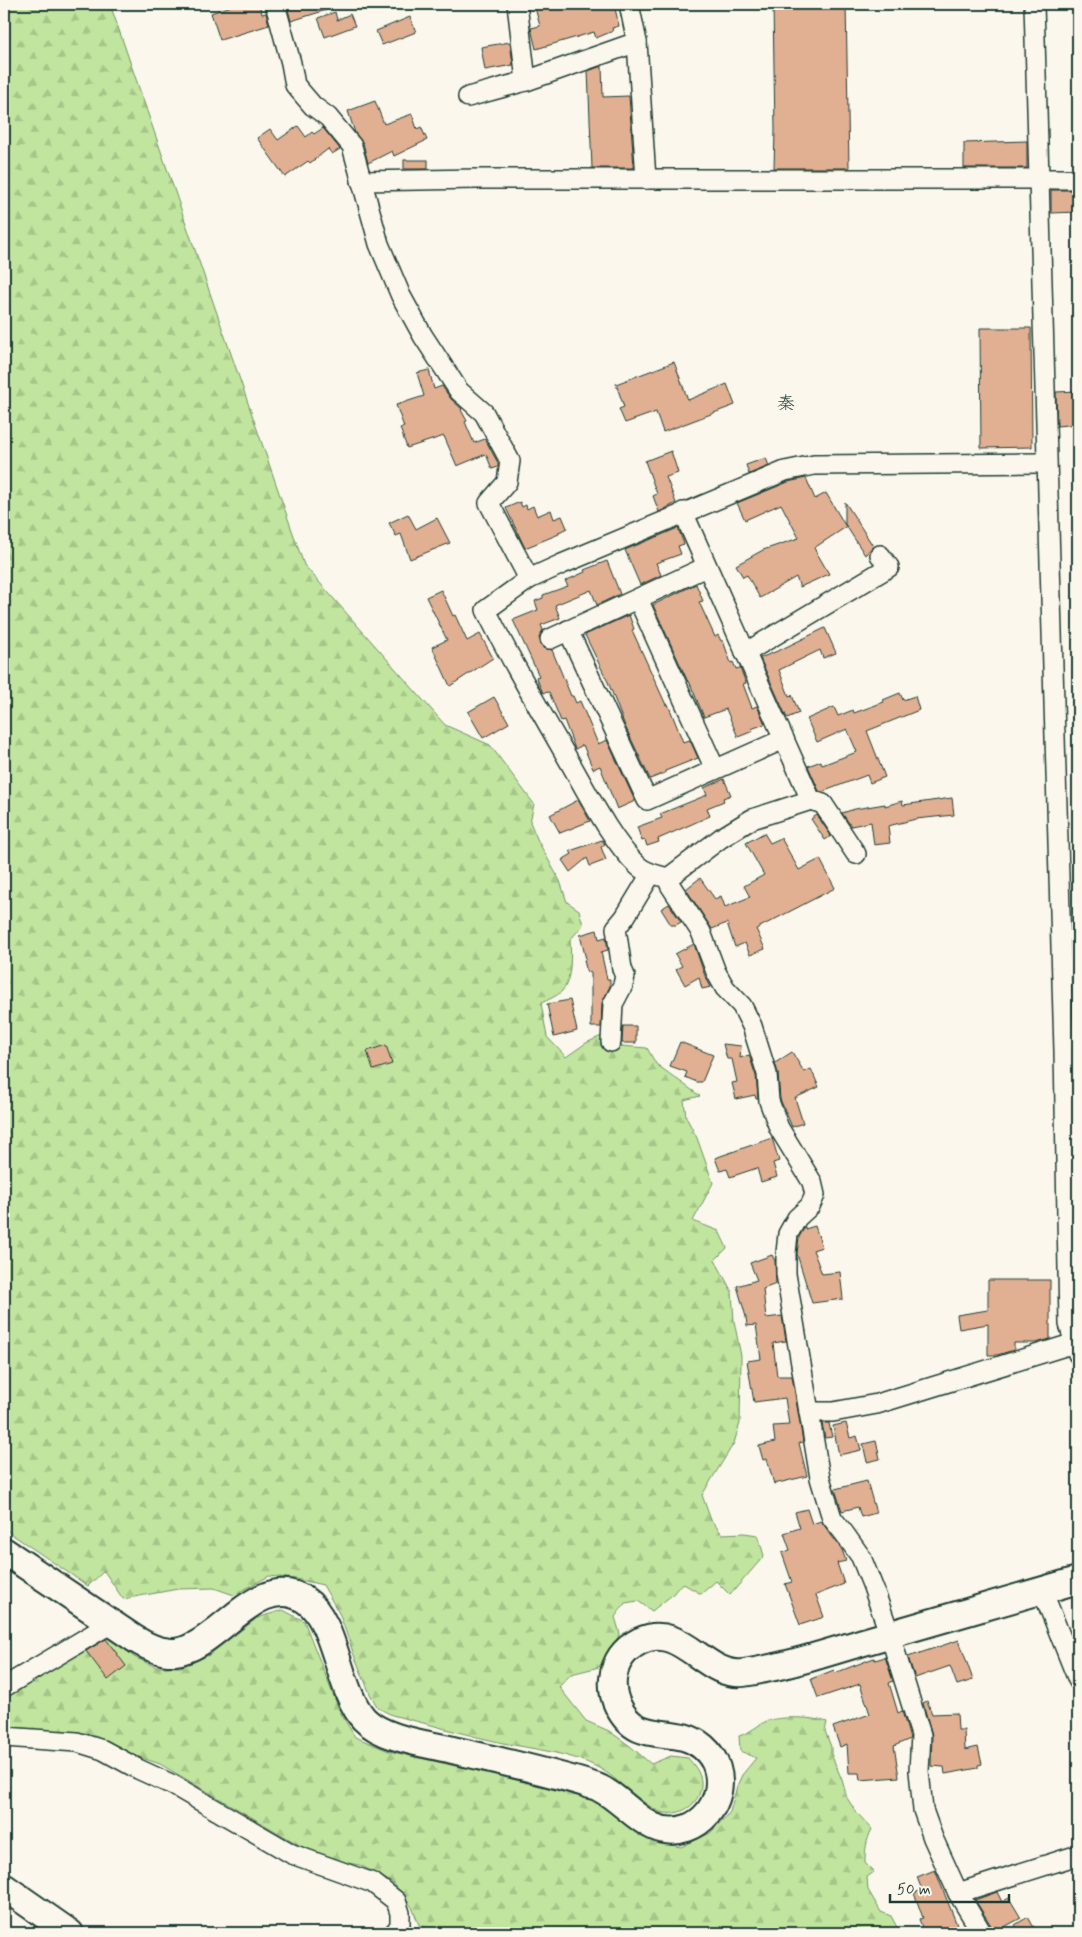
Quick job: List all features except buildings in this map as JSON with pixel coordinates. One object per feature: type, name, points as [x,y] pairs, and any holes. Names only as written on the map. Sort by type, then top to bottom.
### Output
[{"type":"street","points":[[275,4],[295,84],[313,106],[328,116],[352,146],[379,244],[401,296],[423,336],[459,391],[484,413],[510,461],[506,482],[489,503],[529,579]]},
{"type":"street","points":[[517,4],[526,81]]},
{"type":"street","points":[[630,4],[637,42],[646,179]]},
{"type":"street","points":[[809,1412],[833,1412],[877,1404],[1077,1346],[1070,1324],[1034,4]]},
{"type":"street","points":[[468,97],[526,81],[637,42]]},
{"type":"street","points":[[361,181],[1078,179]]},
{"type":"street","points":[[982,1933],[958,1893],[933,1838],[923,1810],[919,1764],[920,1735],[890,1635],[861,1558],[832,1518],[820,1478],[786,1274],[788,1234],[797,1218],[810,1206],[815,1196],[812,1182],[777,1123],[769,1101],[767,1074],[752,1026],[742,1006],[725,988],[716,972],[701,932],[670,885],[660,876],[638,866],[624,850],[588,795],[507,653],[486,610],[529,579],[683,512],[785,471],[814,465],[1046,463]]},
{"type":"street","points":[[683,512],[811,800]]},
{"type":"street","points":[[745,653],[889,567],[880,555]]},
{"type":"street","points":[[550,638],[706,567]]},
{"type":"street","points":[[638,599],[715,769]]},
{"type":"street","points":[[568,630],[647,800],[784,740]]},
{"type":"street","points":[[611,1042],[613,1004],[624,986],[625,976],[622,969],[616,928],[660,876],[752,819],[811,800],[823,804],[856,854]]},
{"type":"street","points":[[4,1551],[110,1624],[145,1645],[172,1652],[190,1648],[260,1597],[278,1593],[292,1594],[304,1599],[320,1617],[353,1702],[363,1718],[377,1730],[410,1740],[561,1776],[602,1789],[643,1821],[656,1828],[671,1831],[686,1828],[700,1821],[711,1810],[718,1796],[720,1784],[714,1762],[703,1746],[682,1736],[650,1733],[630,1725],[622,1715],[613,1697],[613,1680],[616,1663],[628,1647],[645,1638],[662,1637],[679,1642],[722,1671],[738,1674],[789,1664],[1078,1580]]},
{"type":"street","points":[[1042,1590],[1078,1680]]},
{"type":"street","points":[[4,1687],[110,1624]]},
{"type":"street","points":[[4,1737],[78,1742],[103,1750],[188,1793],[292,1854],[372,1883],[396,1901],[400,1914],[400,1926],[394,1933]]},
{"type":"street","points":[[958,1893],[1078,1855]]},
{"type":"street","points":[[4,1887],[70,1933]]},
{"type":"green space","points":[[4,4],[110,4],[304,565],[445,725],[490,745],[534,804],[530,822],[560,881],[567,902],[579,910],[583,925],[570,940],[571,952],[568,981],[558,995],[541,1003],[547,1037],[566,1057],[586,1043],[608,1033],[620,1046],[647,1048],[656,1064],[700,1096],[684,1100],[686,1117],[697,1138],[713,1183],[693,1221],[719,1231],[727,1248],[715,1260],[732,1292],[734,1321],[741,1356],[740,1423],[734,1443],[702,1495],[711,1520],[722,1534],[744,1533],[758,1535],[764,1556],[730,1595],[716,1581],[701,1594],[682,1583],[672,1595],[652,1611],[638,1601],[625,1603],[615,1617],[620,1634],[599,1667],[571,1674],[559,1687],[586,1721],[609,1731],[651,1764],[671,1756],[688,1758],[699,1775],[701,1789],[695,1801],[685,1810],[671,1813],[658,1811],[606,1772],[577,1759],[461,1733],[392,1715],[378,1708],[370,1694],[354,1655],[340,1615],[323,1585],[269,1576],[234,1595],[214,1588],[178,1589],[123,1599],[104,1571],[88,1586],[4,1529]]},
{"type":"green space","points":[[283,1610],[304,1621],[340,1712],[355,1737],[389,1751],[580,1794],[598,1800],[657,1842],[681,1847],[710,1833],[730,1812],[742,1775],[756,1758],[740,1751],[739,1736],[773,1719],[797,1718],[827,1722],[825,1731],[831,1747],[831,1754],[847,1798],[856,1812],[872,1829],[865,1854],[865,1863],[874,1872],[867,1877],[868,1890],[881,1912],[891,1916],[900,1933],[459,1933],[441,1931],[419,1925],[412,1907],[393,1883],[360,1865],[334,1861],[318,1856],[160,1764],[68,1733],[4,1726],[4,1697],[106,1633],[134,1657],[156,1667],[181,1667],[209,1655],[257,1618]]},
{"type":"district","name":"秦","points":[[786,404]]}]
